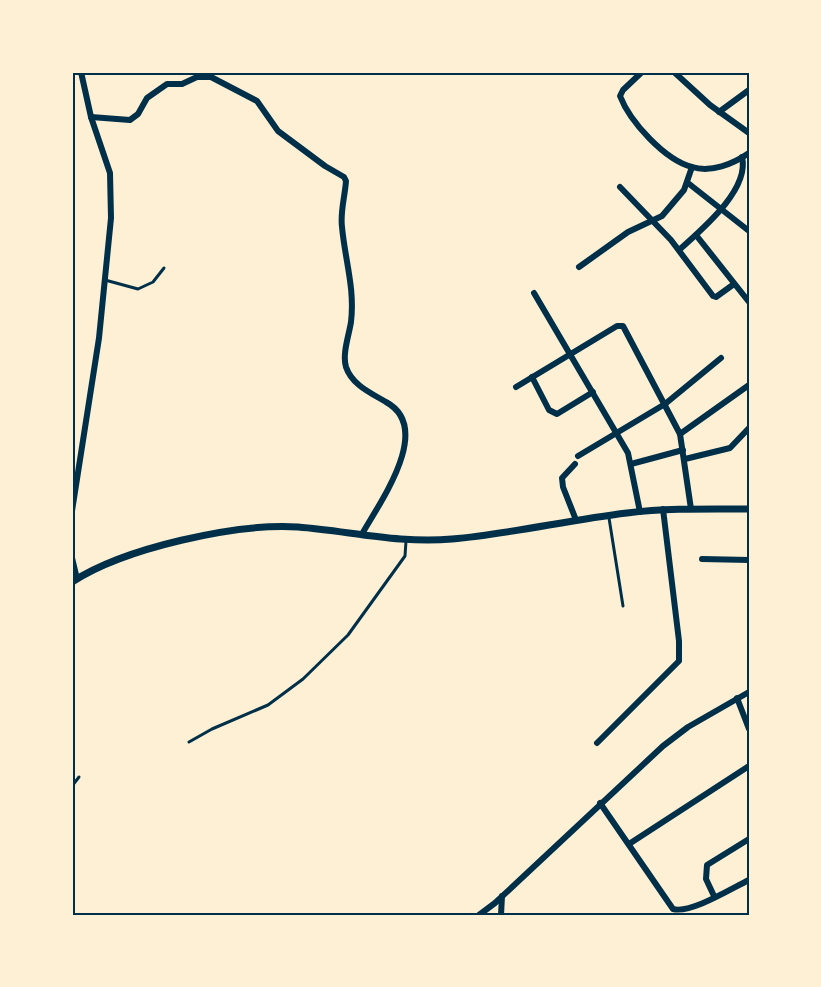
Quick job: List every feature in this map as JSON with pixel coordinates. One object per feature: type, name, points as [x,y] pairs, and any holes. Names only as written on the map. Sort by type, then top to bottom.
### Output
[{"type":"street","points":[[72,511],[97,350],[111,218],[110,173],[91,117],[81,72]]},
{"type":"street","points":[[642,72],[622,90],[622,100],[646,135],[665,152],[692,167],[717,168],[749,153]]},
{"type":"street","points":[[674,72],[719,112],[749,133]]},
{"type":"street","points":[[91,117],[130,120],[138,114],[147,98],[167,84],[182,84],[197,77],[211,77],[257,101],[271,123],[286,138],[344,177],[346,182],[342,226],[353,300],[345,363],[355,382],[392,405],[402,414],[407,427],[406,441],[399,466],[362,534]]},
{"type":"street","points":[[719,112],[749,90]]},
{"type":"street","points":[[679,250],[721,209],[746,173],[742,158]]},
{"type":"street","points":[[579,267],[628,232],[654,222],[668,210],[688,183],[692,167]]},
{"type":"street","points":[[688,183],[749,231]]},
{"type":"street","points":[[620,187],[679,250],[713,296],[716,297],[734,284]]},
{"type":"street","points":[[696,235],[749,302]]},
{"type":"street","points":[[534,293],[617,433],[631,464],[640,512]]},
{"type":"street","points":[[516,387],[617,326],[623,326],[680,434],[691,509]]},
{"type":"street","points":[[578,456],[665,404],[721,358]]},
{"type":"street","points":[[532,377],[549,410],[556,414],[593,392]]},
{"type":"street","points":[[680,434],[749,385]]},
{"type":"street","points":[[685,459],[730,448],[749,428]]},
{"type":"street","points":[[631,464],[683,450]]},
{"type":"street","points":[[575,464],[562,478],[563,487],[576,520]]},
{"type":"street","points":[[72,558],[75,580],[125,557],[221,532],[250,527],[298,527],[405,540],[450,540],[663,509],[749,509]]},
{"type":"street","points":[[597,743],[679,661],[679,641],[663,509]]},
{"type":"street","points":[[702,559],[749,560]]},
{"type":"street","points":[[479,915],[600,803],[680,733],[749,692]]},
{"type":"street","points":[[737,698],[749,729]]},
{"type":"street","points":[[629,844],[749,766]]},
{"type":"street","points":[[600,803],[673,909],[686,909],[749,880]]},
{"type":"street","points":[[714,896],[706,879],[707,865],[749,839]]},
{"type":"street","points":[[501,915],[502,896]]},
{"type":"lane","points":[[105,280],[138,290],[153,282],[164,268]]},
{"type":"lane","points":[[609,516],[623,606]]},
{"type":"lane","points":[[189,742],[212,729],[268,705],[310,672],[348,635],[397,568],[405,556],[405,540]]},
{"type":"lane","points":[[72,786],[79,777]]}]
